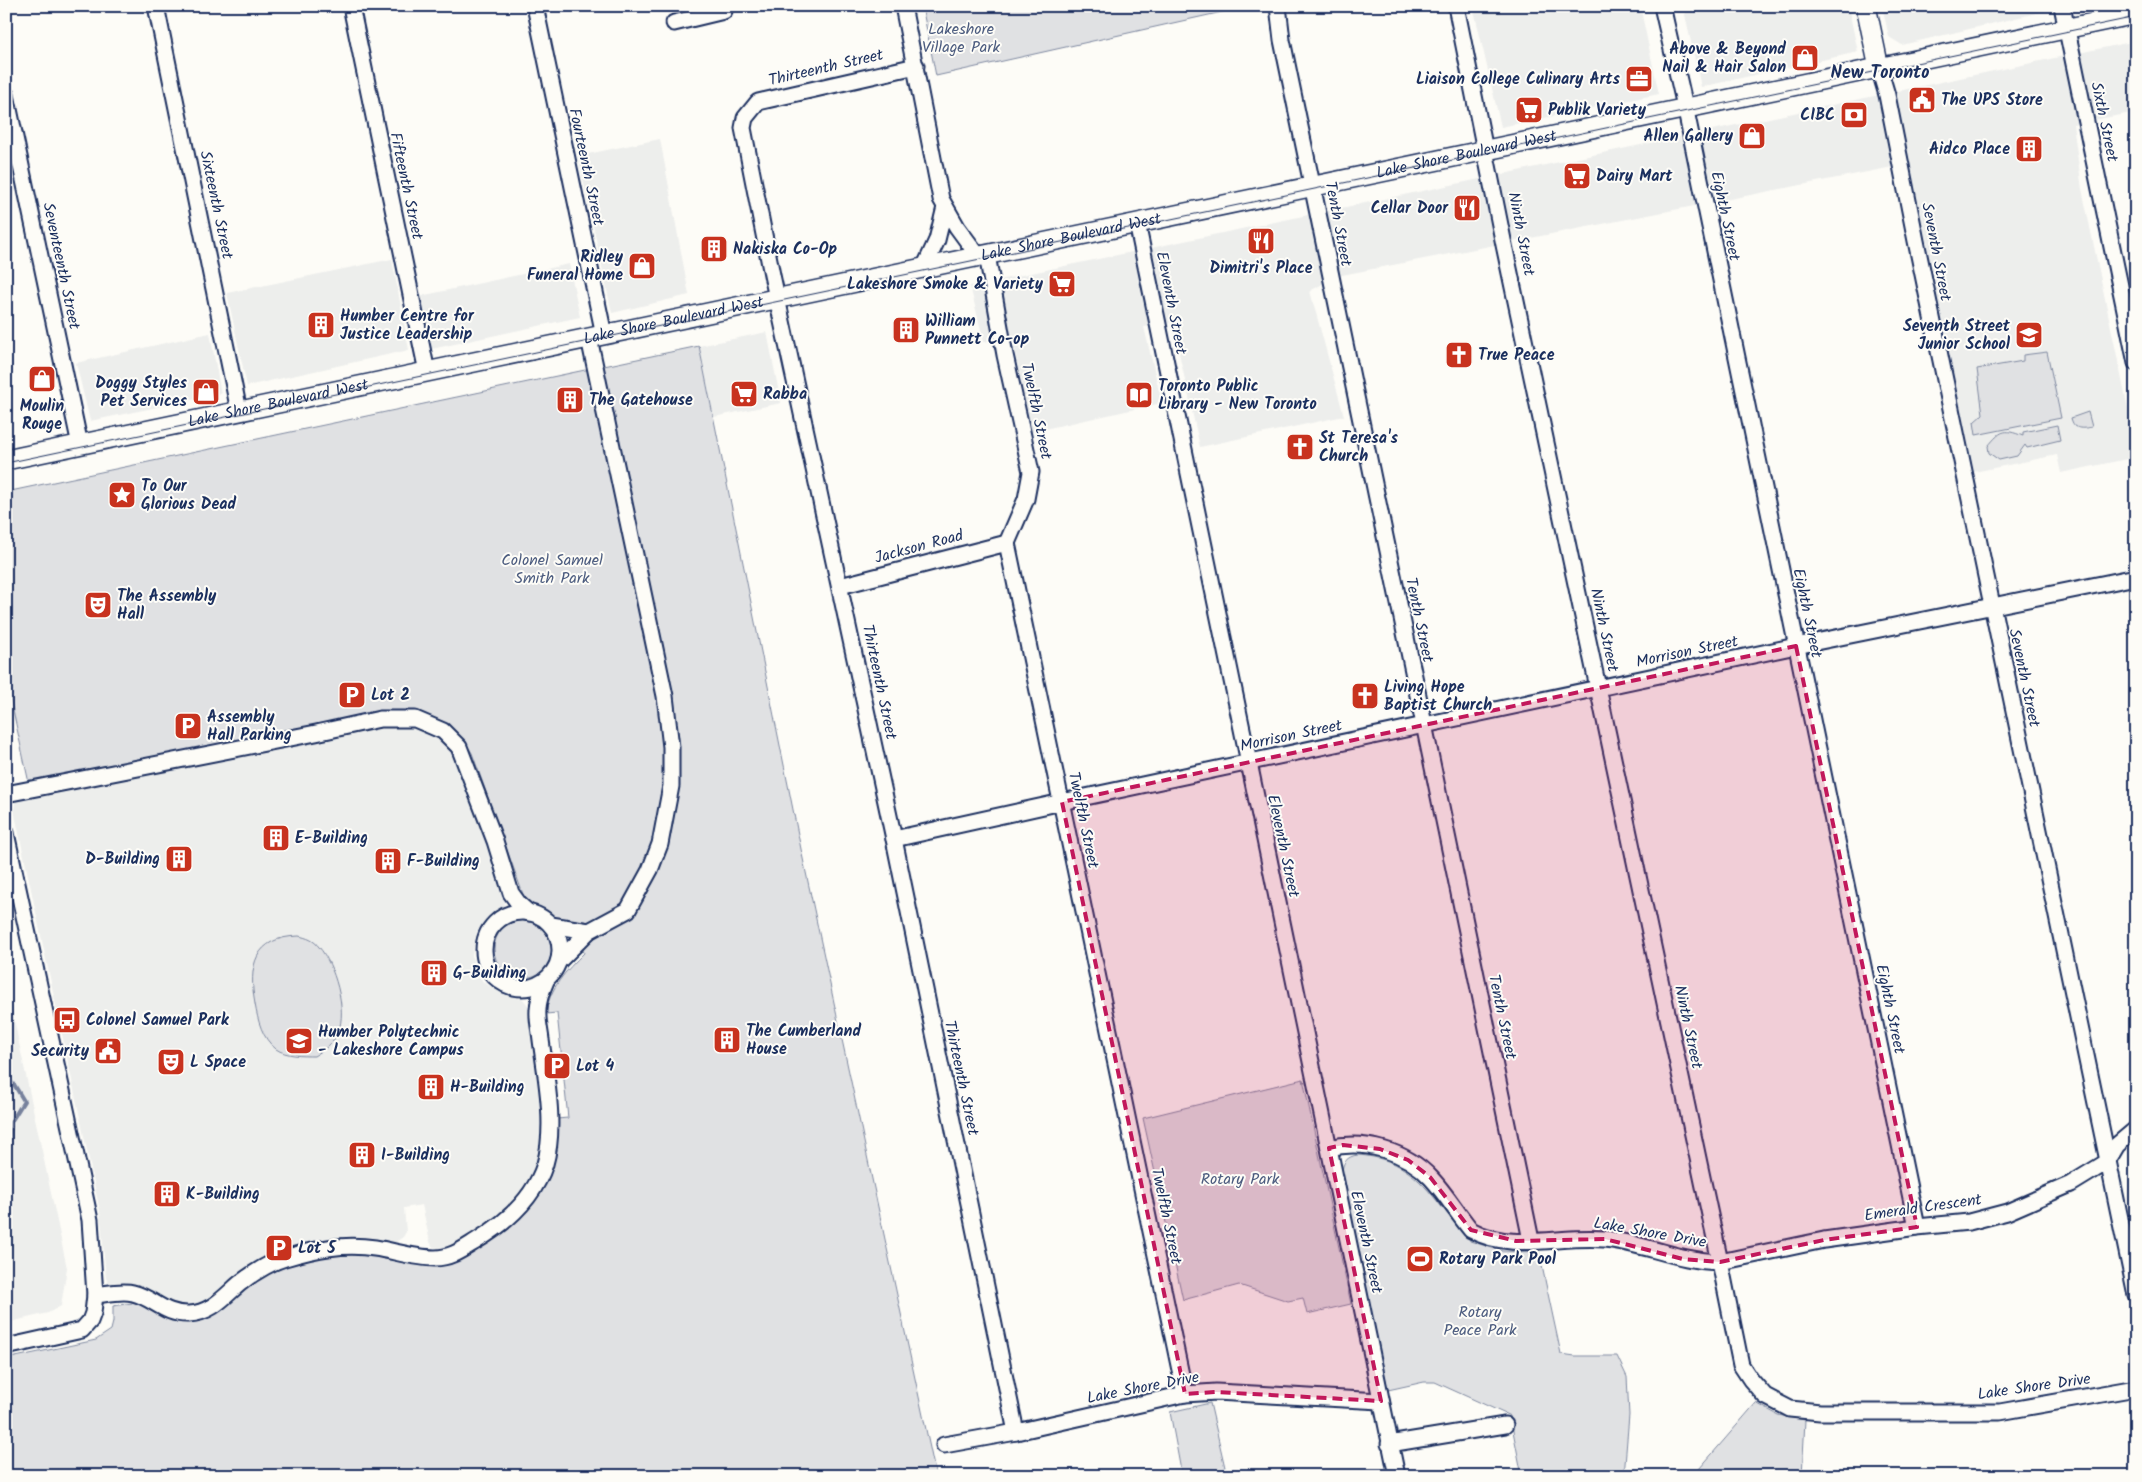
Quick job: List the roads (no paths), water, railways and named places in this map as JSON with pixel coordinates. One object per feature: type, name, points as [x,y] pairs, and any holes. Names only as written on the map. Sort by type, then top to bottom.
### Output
[{"type":"main road","points":[[1866,6],[1879,68]]},
{"type":"main road","name":"Lake Shore Boulevard West","points":[[6,460],[2136,14]]},
{"type":"street","name":"Sixteenth Street","points":[[156,6],[239,411]]},
{"type":"street","name":"Fifteenth Street","points":[[351,6],[427,372]]},
{"type":"street","name":"Fourteenth Street","points":[[534,6],[665,696],[671,740],[671,786],[665,824],[650,870],[628,910],[589,932],[560,960]]},
{"type":"street","points":[[674,23],[724,11],[723,6]]},
{"type":"street","name":"Twelfth Street","points":[[903,6],[941,199],[983,256],[1031,472],[1026,499],[1007,543],[1185,1394]]},
{"type":"street","name":"Tenth Street","points":[[1278,6],[1282,40],[1531,1240]]},
{"type":"street","name":"Ninth Street","points":[[1456,6],[1720,1262]]},
{"type":"street","name":"Eighth Street","points":[[1662,6],[1685,108],[1917,1226]]},
{"type":"street","name":"Sixth Street","points":[[2062,6],[2136,362]]},
{"type":"street","name":"Thirteenth Street","points":[[916,66],[758,102],[745,118],[743,128],[777,299],[894,839],[1016,1432]]},
{"type":"street","name":"Seventh Street","points":[[1879,68],[1888,95],[1916,241],[2106,1162],[2136,1295]]},
{"type":"street","name":"Seventeenth Street","points":[[6,95],[80,445]]},
{"type":"street","points":[[924,268],[937,240],[946,208]]},
{"type":"street","name":"Eleventh Street","points":[[1137,223],[1397,1476]]},
{"type":"street","name":"Jackson Road","points":[[840,586],[1007,543]]},
{"type":"street","name":"Morrison Street","points":[[894,839],[1796,646],[2136,577]]},
{"type":"street","points":[[6,794],[316,734],[380,719],[415,719],[443,731],[459,747],[495,841],[511,894],[530,913]]},
{"type":"street","points":[[6,833],[90,1220],[95,1296],[90,1321],[82,1330],[6,1347]]},
{"type":"street","points":[[504,916],[511,894]]},
{"type":"street","points":[[517,912],[530,913],[542,917],[551,925],[558,936],[561,948],[560,960],[554,972],[546,981],[535,987],[522,989],[510,987],[498,981],[490,971],[485,960],[484,947],[487,934],[494,924],[504,916],[517,912]]},
{"type":"street","points":[[551,925],[589,932]]},
{"type":"street","points":[[95,1296],[132,1292],[170,1312],[190,1314],[213,1306],[239,1284],[269,1264],[321,1248],[355,1246],[434,1258],[447,1256],[462,1250],[491,1232],[505,1222],[526,1200],[540,1175],[548,1150],[550,1133],[548,1100],[538,1009],[546,981]]},
{"type":"street","points":[[522,989],[538,1009]]},
{"type":"street","name":"Emerald Crescent","points":[[1720,1262],[1775,1252],[1824,1240],[1917,1226],[1968,1222],[2007,1212],[2071,1184],[2106,1162],[2117,1145],[2136,1129]]},
{"type":"street","name":"Lake Shore Drive","points":[[1329,1148],[1357,1145],[1399,1155],[1419,1167],[1430,1177],[1471,1230],[1490,1237],[1516,1241],[1605,1239],[1683,1259],[1720,1262],[1741,1365],[1765,1396],[1790,1409],[1820,1412],[2000,1412],[2136,1388]]},
{"type":"street","name":"Lake Shore Drive","points":[[944,1446],[1016,1432],[1185,1394],[1216,1392],[1380,1401]]},
{"type":"street","points":[[1389,1444],[1505,1425]]},
{"type":"waterway","points":[[6,1077],[15,1086],[24,1101],[11,1122],[9,1144]]},
{"type":"tram line","points":[[6,463],[2136,17]]},
{"type":"place","name":"Above & Beyond Nail & Hair Salon","points":[[1805,58]]},
{"type":"place","name":"Liaison College Culinary Arts","points":[[1639,79]]},
{"type":"place","name":"The UPS Store","points":[[1922,100]]},
{"type":"place","name":"Publik Variety","points":[[1529,110]]},
{"type":"place","name":"CIBC","points":[[1854,115]]},
{"type":"place","name":"Allen Gallery","points":[[1752,136]]},
{"type":"place","name":"Aidco Place","points":[[2029,149]]},
{"type":"place","name":"Dairy Mart","points":[[1577,176]]},
{"type":"place","name":"Cellar Door","points":[[1467,208]]},
{"type":"place","name":"Dimitri's Place","points":[[1261,241]]},
{"type":"place","name":"Nakiska Co-Op","points":[[714,249]]},
{"type":"place","name":"Ridley Funeral Home","points":[[642,266]]},
{"type":"place","name":"Lakeshore Smoke & Variety","points":[[1062,284]]},
{"type":"place","name":"Humber Centre for Justice Leadership","points":[[321,325]]},
{"type":"place","name":"William Punnett Co-op","points":[[906,330]]},
{"type":"place","name":"Seventh Street Junior School","points":[[2029,335]]},
{"type":"place","name":"True Peace","points":[[1459,355]]},
{"type":"place","name":"Moulin Rouge","points":[[42,379]]},
{"type":"place","name":"Doggy Styles Pet Services","points":[[206,392]]},
{"type":"place","name":"Rabba","points":[[744,394]]},
{"type":"place","name":"Toronto Public Library - New Toronto","points":[[1139,395]]},
{"type":"place","name":"The Gatehouse","points":[[570,400]]},
{"type":"place","name":"St Teresa's Church","points":[[1300,447]]},
{"type":"place","name":"To Our Glorious Dead","points":[[122,495]]},
{"type":"place","name":"The Assembly Hall","points":[[98,605]]},
{"type":"place","name":"Lot 2","points":[[352,695]]},
{"type":"place","name":"Living Hope Baptist Church","points":[[1365,696]]},
{"type":"place","name":"Assembly Hall Parking","points":[[188,726]]},
{"type":"place","name":"E-Building","points":[[276,838]]},
{"type":"place","name":"D-Building","points":[[179,859]]},
{"type":"place","name":"F-Building","points":[[388,861]]},
{"type":"place","name":"G-Building","points":[[434,973]]},
{"type":"place","name":"Colonel Samuel Park","points":[[67,1020]]},
{"type":"place","name":"The Cumberland House","points":[[727,1040]]},
{"type":"place","name":"Humber Polytechnic - Lakeshore Campus","points":[[299,1041]]},
{"type":"place","name":"Security","points":[[108,1051]]},
{"type":"place","name":"L Space","points":[[171,1062]]},
{"type":"place","name":"Lot 4","points":[[557,1066]]},
{"type":"place","name":"H-Building","points":[[431,1087]]},
{"type":"place","name":"I-Building","points":[[362,1155]]},
{"type":"place","name":"K-Building","points":[[167,1194]]},
{"type":"place","name":"Lot 5","points":[[279,1248]]},
{"type":"place","name":"Rotary Park Pool","points":[[1420,1259]]},
{"type":"district","name":"New Toronto","points":[[1880,73]]},
{"type":"park label","name":"Lakeshore Village Park","points":[[961,38]]},
{"type":"park label","name":"Colonel Samuel Smith Park","points":[[552,569]]},
{"type":"park label","name":"Rotary Park","points":[[1240,1179]]},
{"type":"park label","name":"Rotary Peace Park","points":[[1480,1321]]}]
